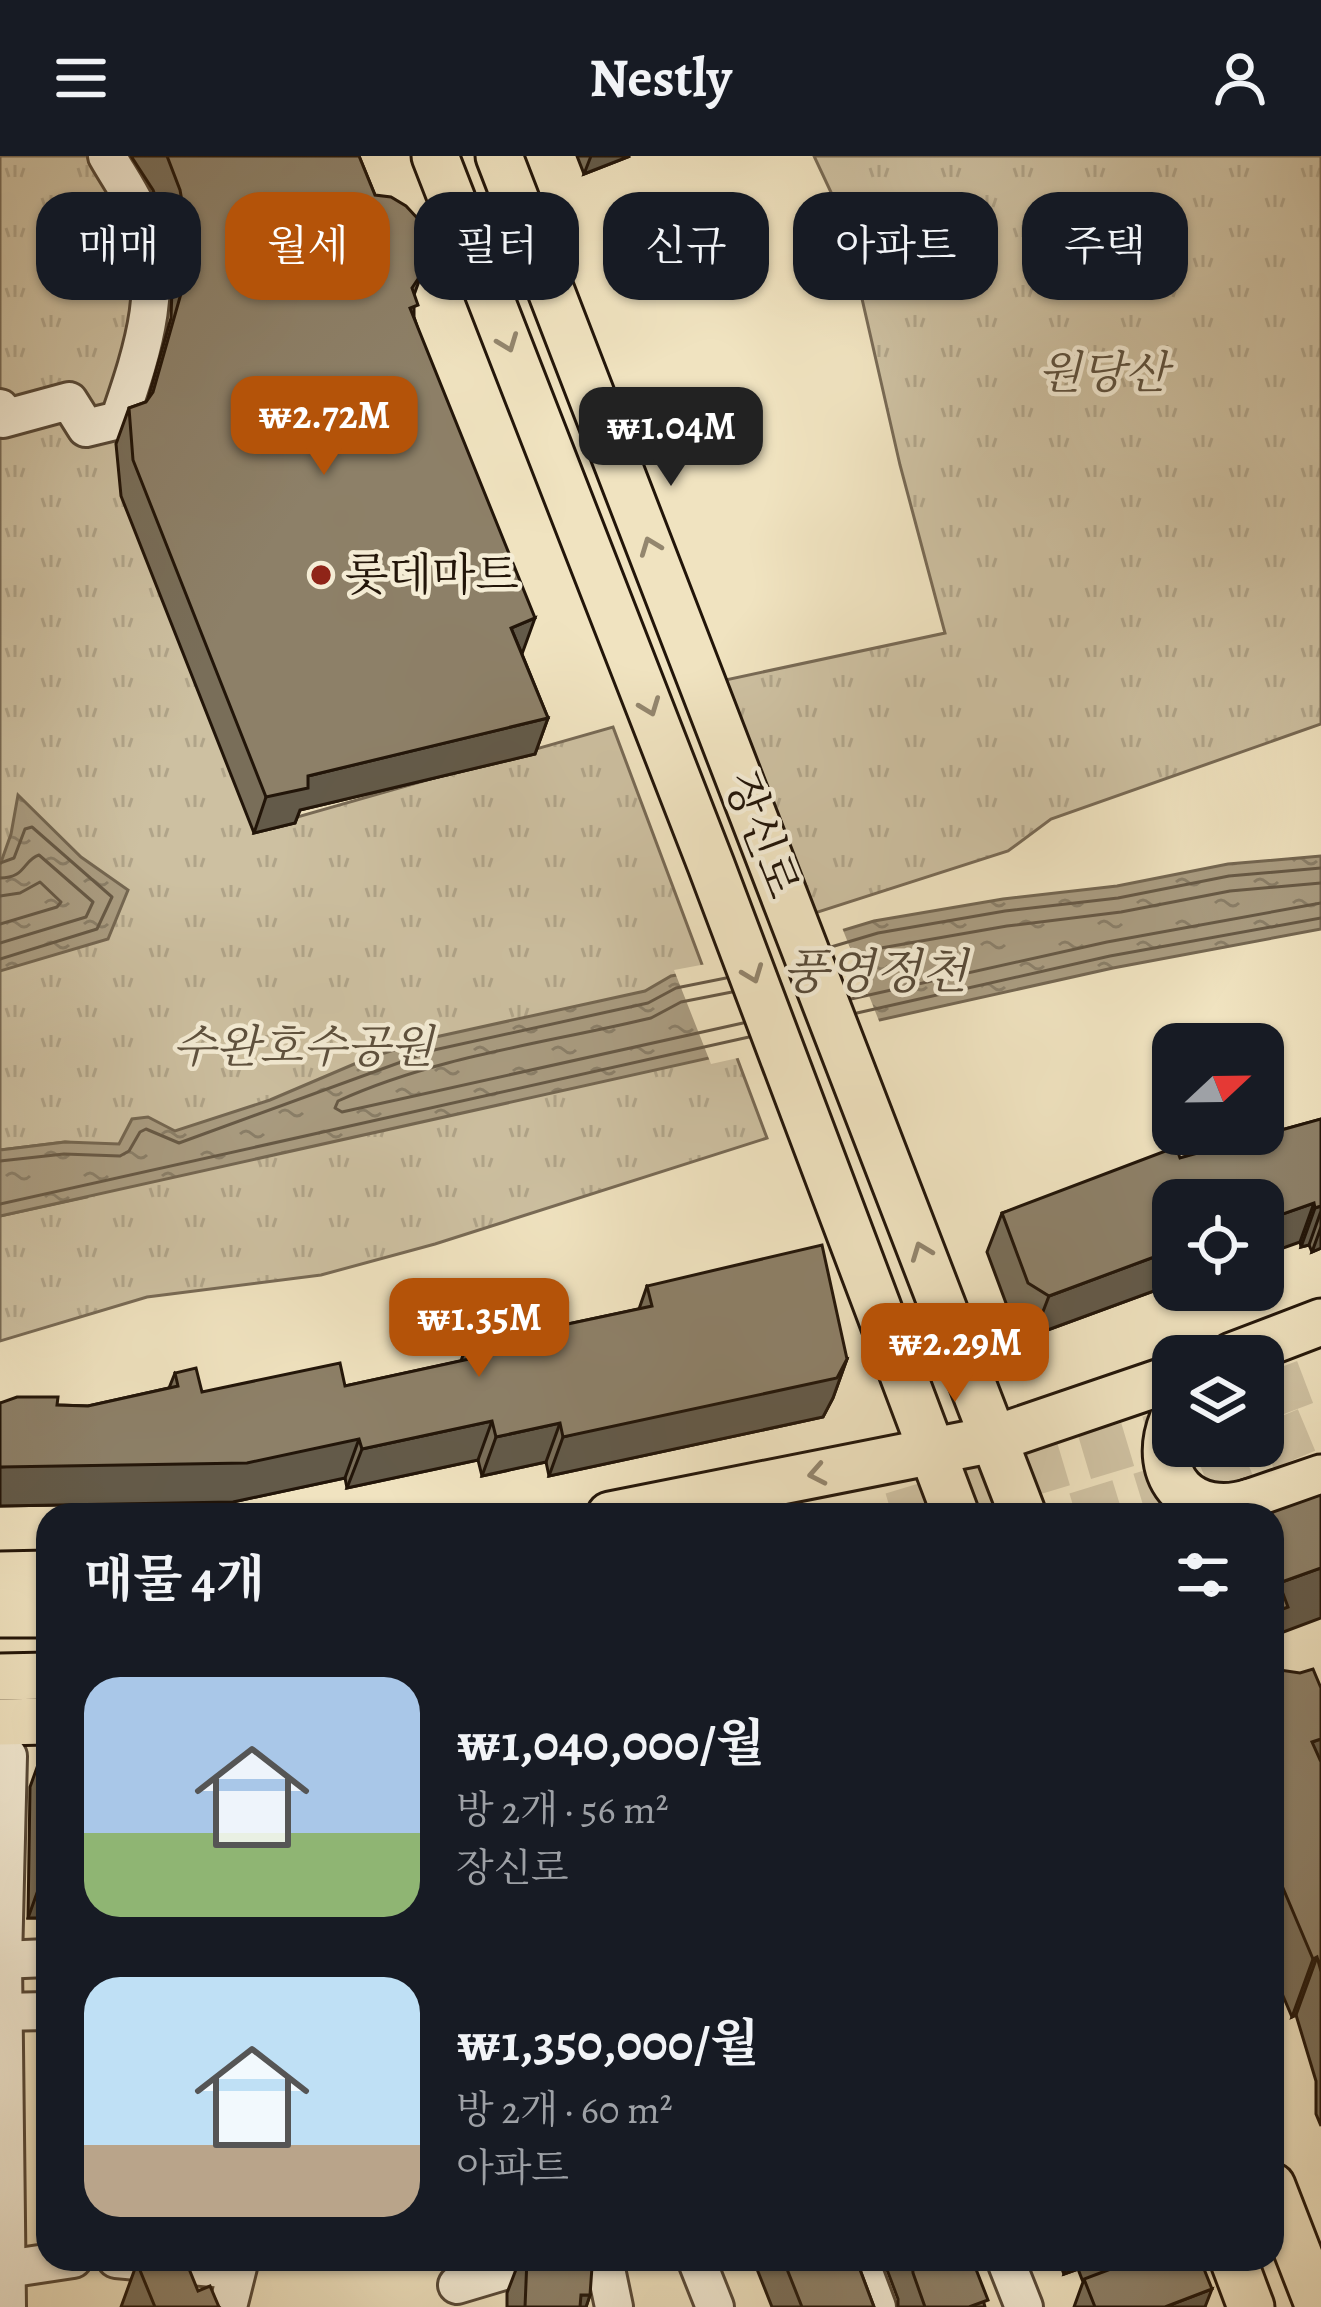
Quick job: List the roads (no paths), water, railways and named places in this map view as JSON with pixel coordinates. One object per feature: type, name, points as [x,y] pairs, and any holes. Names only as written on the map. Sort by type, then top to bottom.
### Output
[{"type":"main road","name":"장신로","points":[[435,156],[711,865],[952,1503]]},
{"type":"main road","name":"장신로","points":[[499,156],[1018,1503]]},
{"type":"main road","points":[[1284,1336],[1321,1322]]},
{"type":"main road","points":[[1284,1364],[1321,1351]]},
{"type":"main road","points":[[670,1503],[994,1439],[1152,1385]]},
{"type":"main road","points":[[1168,1467],[1180,1490],[1204,1503]]},
{"type":"main road","points":[[1249,1503],[1321,1478]]},
{"type":"main road","points":[[0,1575],[36,1574]]},
{"type":"main road","points":[[0,1614],[36,1614]]},
{"type":"main road","points":[[0,1677],[36,1676]]},
{"type":"main road","points":[[4,1739],[36,1726]]},
{"type":"main road","points":[[1284,2218],[1318,2307]]},
{"type":"main road","points":[[1238,2271],[1251,2307]]},
{"type":"street","points":[[0,407],[3,419],[69,401],[86,428],[119,420],[146,341],[153,278],[137,208],[107,156]]},
{"type":"street","points":[[4,1739],[1,1960],[7,2307]]},
{"type":"street","points":[[1,1960],[36,1959]]},
{"type":"street","points":[[3,2012],[36,2011]]},
{"type":"street","points":[[4,2269],[36,2264]]},
{"type":"street","points":[[228,2307],[236,2271]]},
{"type":"street","points":[[455,2284],[501,2271]]},
{"type":"street","points":[[606,2271],[614,2307]]},
{"type":"street","points":[[701,2271],[715,2307]]},
{"type":"street","points":[[864,2271],[877,2307]]},
{"type":"street","points":[[1010,2271],[1024,2307]]},
{"type":"water","name":"수완호수공원","points":[[18,795],[81,857],[128,890],[108,939],[0,971],[0,865]]},
{"type":"water","name":"풍영정천","points":[[1321,856],[1321,929],[1113,968],[0,1216],[0,1150],[65,1142],[119,1144],[132,1119],[148,1117],[175,1131],[431,1038],[645,991],[671,976],[718,968],[874,921],[1117,886],[1228,864]]},
{"type":"tunnel","points":[[1284,1390],[1321,1376]]},
{"type":"tunnel","points":[[1115,1503],[1180,1483],[1321,1424]]},
{"type":"tunnel","points":[[932,1503],[1152,1437]]},
{"type":"place","name":"롯데마트","points":[[321,575]]},
{"type":"park label","name":"원당산","points":[[1103,373]]}]
